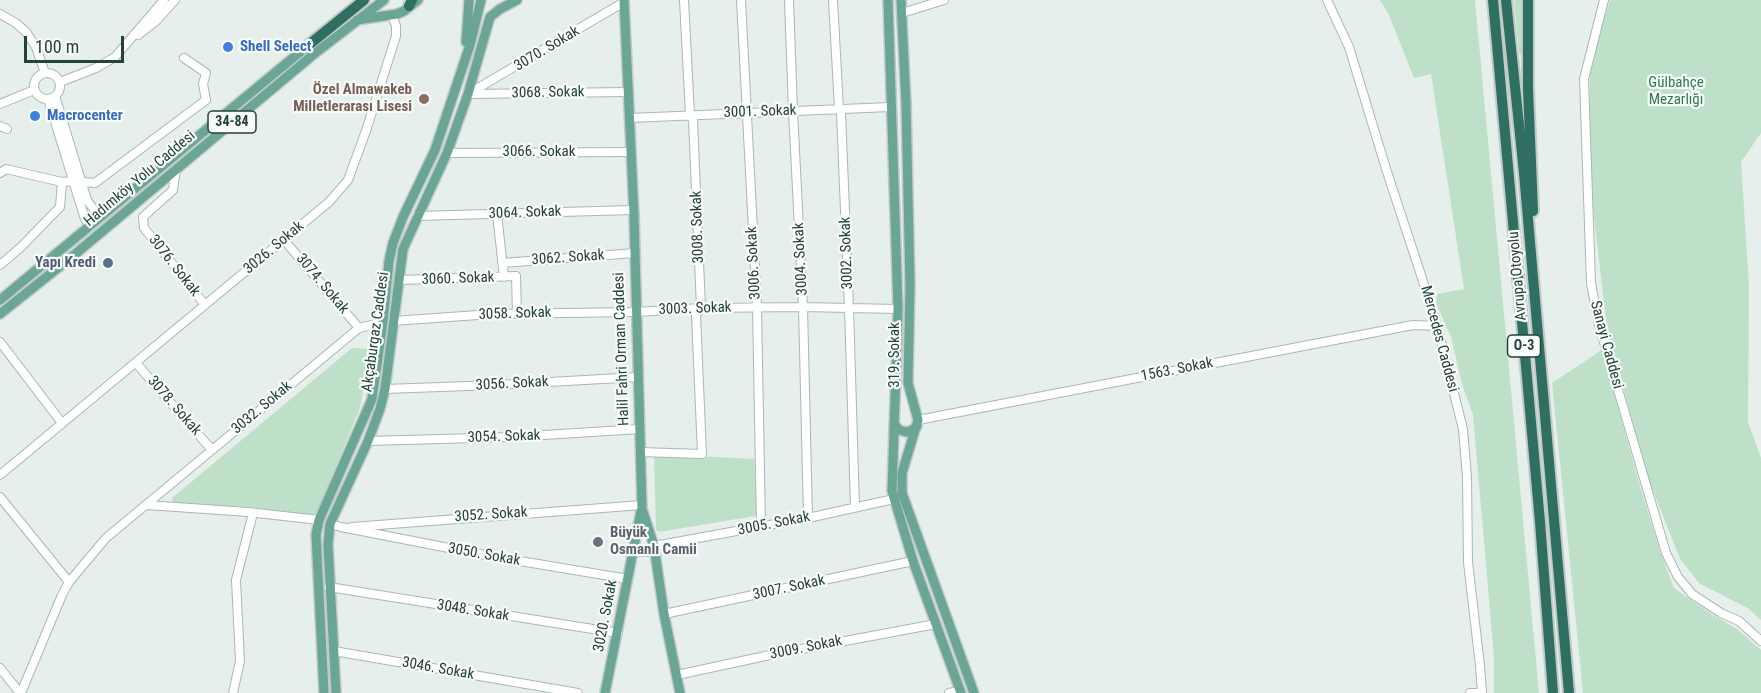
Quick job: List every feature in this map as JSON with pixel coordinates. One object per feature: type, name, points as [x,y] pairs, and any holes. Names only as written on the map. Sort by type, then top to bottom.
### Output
[{"type":"highway","name":"Hadımköy Yolu Caddesi","points":[[305,48],[364,0]]},
{"type":"highway","name":"Avrupa Otoyolu","points":[[1493,0],[1553,693]]},
{"type":"highway","name":"Avrupa Otoyolu","points":[[1506,0],[1569,693]]},
{"type":"highway","points":[[1528,0],[1528,89],[1533,199],[1530,247]]},
{"type":"main road","name":"Hadımköy Yolu Caddesi","points":[[0,314],[384,0]]},
{"type":"main road","points":[[461,71],[467,37],[469,0]]},
{"type":"main road","points":[[461,71],[481,0]]},
{"type":"main road","name":"Akçaburgaz Caddesi","points":[[336,693],[329,587],[330,524],[380,409],[385,389],[403,249],[447,153],[468,94],[490,17],[517,0]]},
{"type":"main road","name":"319. Sokak","points":[[888,0],[897,309],[892,492],[913,561],[961,692]]},
{"type":"main road","name":"319. Sokak","points":[[901,0],[910,276],[908,382],[917,423]]},
{"type":"main road","name":"Halil Fahri Orman Caddesi","points":[[624,1],[635,253],[642,507],[655,549],[664,614],[680,693]]},
{"type":"main road","points":[[357,20],[392,15],[404,11],[413,2]]},
{"type":"main road","name":"Hadımköy Yolu Caddesi","points":[[0,300],[94,227],[100,218],[305,48]]},
{"type":"main road","name":"Akçaburgaz Caddesi","points":[[324,693],[316,535],[319,520],[372,399],[393,243],[435,150],[461,71]]},
{"type":"main road","points":[[435,150],[447,153]]},
{"type":"main road","points":[[74,255],[94,227],[108,226]]},
{"type":"main road","points":[[894,410],[907,404],[915,407]]},
{"type":"main road","points":[[894,424],[899,430],[906,432],[911,431],[917,423]]},
{"type":"main road","points":[[917,423],[902,473],[902,493],[974,693]]},
{"type":"main road","name":"3020. Sokak","points":[[606,693],[642,507]]},
{"type":"street","points":[[121,50],[164,0]]},
{"type":"street","points":[[60,82],[107,62],[157,20],[175,0]]},
{"type":"street","name":"3008. Sokak","points":[[640,452],[702,454],[696,315],[701,308],[693,120],[690,115],[684,0]]},
{"type":"street","name":"3006. Sokak","points":[[741,0],[756,307],[761,526]]},
{"type":"street","name":"3004. Sokak","points":[[789,0],[792,111],[803,307],[808,518]]},
{"type":"street","name":"3002. Sokak","points":[[833,0],[841,113],[855,507]]},
{"type":"street","points":[[902,13],[944,0]]},
{"type":"street","name":"Mercedes Caddesi","points":[[1327,0],[1349,47],[1437,326],[1463,429],[1467,477],[1468,562],[1482,693]]},
{"type":"street","name":"Sanayi Caddesi","points":[[1604,0],[1584,79],[1591,283],[1599,325],[1666,553],[1678,578],[1692,594],[1721,613],[1739,621],[1761,641]]},
{"type":"street","name":"3070. Sokak","points":[[468,94],[624,1]]},
{"type":"street","points":[[0,14],[26,32],[36,47],[45,73]]},
{"type":"street","name":"3026. Sokak","points":[[0,475],[329,202],[348,180],[396,36],[396,26],[392,15]]},
{"type":"street","points":[[0,173],[6,169],[62,182],[95,183],[206,100],[203,84],[206,73],[184,58]]},
{"type":"street","points":[[45,73],[55,76],[60,82],[60,90],[52,98],[40,97],[34,90],[37,78],[45,73]]},
{"type":"street","points":[[0,104],[34,90]]},
{"type":"street","name":"3068. Sokak","points":[[468,94],[628,92]]},
{"type":"street","points":[[52,98],[77,181],[85,219],[94,227]]},
{"type":"street","name":"3001. Sokak","points":[[630,118],[891,107]]},
{"type":"street","name":"3066. Sokak","points":[[447,153],[631,152]]},
{"type":"street","name":"3076. Sokak","points":[[176,169],[173,190],[143,218],[144,228],[205,305]]},
{"type":"street","points":[[77,181],[100,218]]},
{"type":"street","points":[[0,265],[60,207],[62,182]]},
{"type":"street","name":"3064. Sokak","points":[[417,216],[633,210]]},
{"type":"street","points":[[496,214],[504,277]]},
{"type":"street","name":"3074. Sokak","points":[[284,240],[359,328]]},
{"type":"street","name":"3062. Sokak","points":[[502,263],[635,253]]},
{"type":"street","name":"3060. Sokak","points":[[399,280],[516,276],[517,314]]},
{"type":"street","name":"3003. Sokak","points":[[637,312],[756,307],[897,309]]},
{"type":"street","name":"3058. Sokak","points":[[393,321],[517,314],[637,312]]},
{"type":"street","name":"3032. Sokak","points":[[21,693],[69,582],[106,538],[359,328],[383,322]]},
{"type":"street","name":"1563. Sokak","points":[[917,423],[1413,325],[1437,326]]},
{"type":"street","points":[[0,342],[62,423]]},
{"type":"street","name":"3078. Sokak","points":[[136,363],[212,450]]},
{"type":"street","name":"3056. Sokak","points":[[385,389],[638,377]]},
{"type":"street","name":"3054. Sokak","points":[[368,441],[512,437],[640,429]]},
{"type":"street","points":[[0,497],[69,582]]},
{"type":"street","name":"3005. Sokak","points":[[633,552],[894,499]]},
{"type":"street","points":[[147,505],[319,520]]},
{"type":"street","name":"3052. Sokak","points":[[341,527],[642,507]]},
{"type":"street","points":[[233,693],[240,660],[236,580],[254,513]]},
{"type":"street","name":"3050. Sokak","points":[[330,524],[490,556],[628,579]]},
{"type":"street","name":"3007. Sokak","points":[[664,614],[913,561]]},
{"type":"street","name":"3048. Sokak","points":[[329,587],[618,633]]},
{"type":"street","name":"3009. Sokak","points":[[677,675],[936,624]]},
{"type":"street","name":"3046. Sokak","points":[[334,651],[578,693]]},
{"type":"street","points":[[0,668],[21,693]]},
{"type":"street","points":[[949,693],[961,692]]},
{"type":"street","points":[[1470,693],[1482,693]]},
{"type":"green space","points":[[1380,0],[1475,0],[1539,693],[1494,693],[1494,657],[1473,415],[1462,384],[1451,337],[1436,303],[1437,294],[1464,289],[1431,74],[1414,78],[1389,15]]},
{"type":"green space","points":[[1514,0],[1521,0],[1521,54],[1519,54]]},
{"type":"green space","name":"Gülbahçe Mezarlığı","points":[[1610,0],[1761,0],[1761,133],[1741,162],[1749,285],[1748,422],[1761,458],[1761,620],[1749,609],[1699,583],[1680,559],[1648,478],[1607,328],[1590,183],[1590,64]]},
{"type":"green space","points":[[352,348],[371,349],[360,408],[317,513],[311,516],[252,507],[174,504],[172,498]]},
{"type":"green space","points":[[1602,350],[1640,486],[1674,588],[1737,629],[1761,650],[1761,693],[1583,693],[1552,383]]},
{"type":"green space","points":[[654,454],[754,459],[757,512],[755,516],[659,532],[656,530]]},
{"type":"place","name":"Shell Select","points":[[228,47]]},
{"type":"place","name":"Özel Almawakeb Milletlerarası Lisesi","points":[[424,99]]},
{"type":"place","name":"Macrocenter","points":[[35,116]]},
{"type":"place","name":"Yapı Kredi","points":[[108,263]]},
{"type":"place","name":"Büyük Osmanlı Camii","points":[[598,542]]}]
